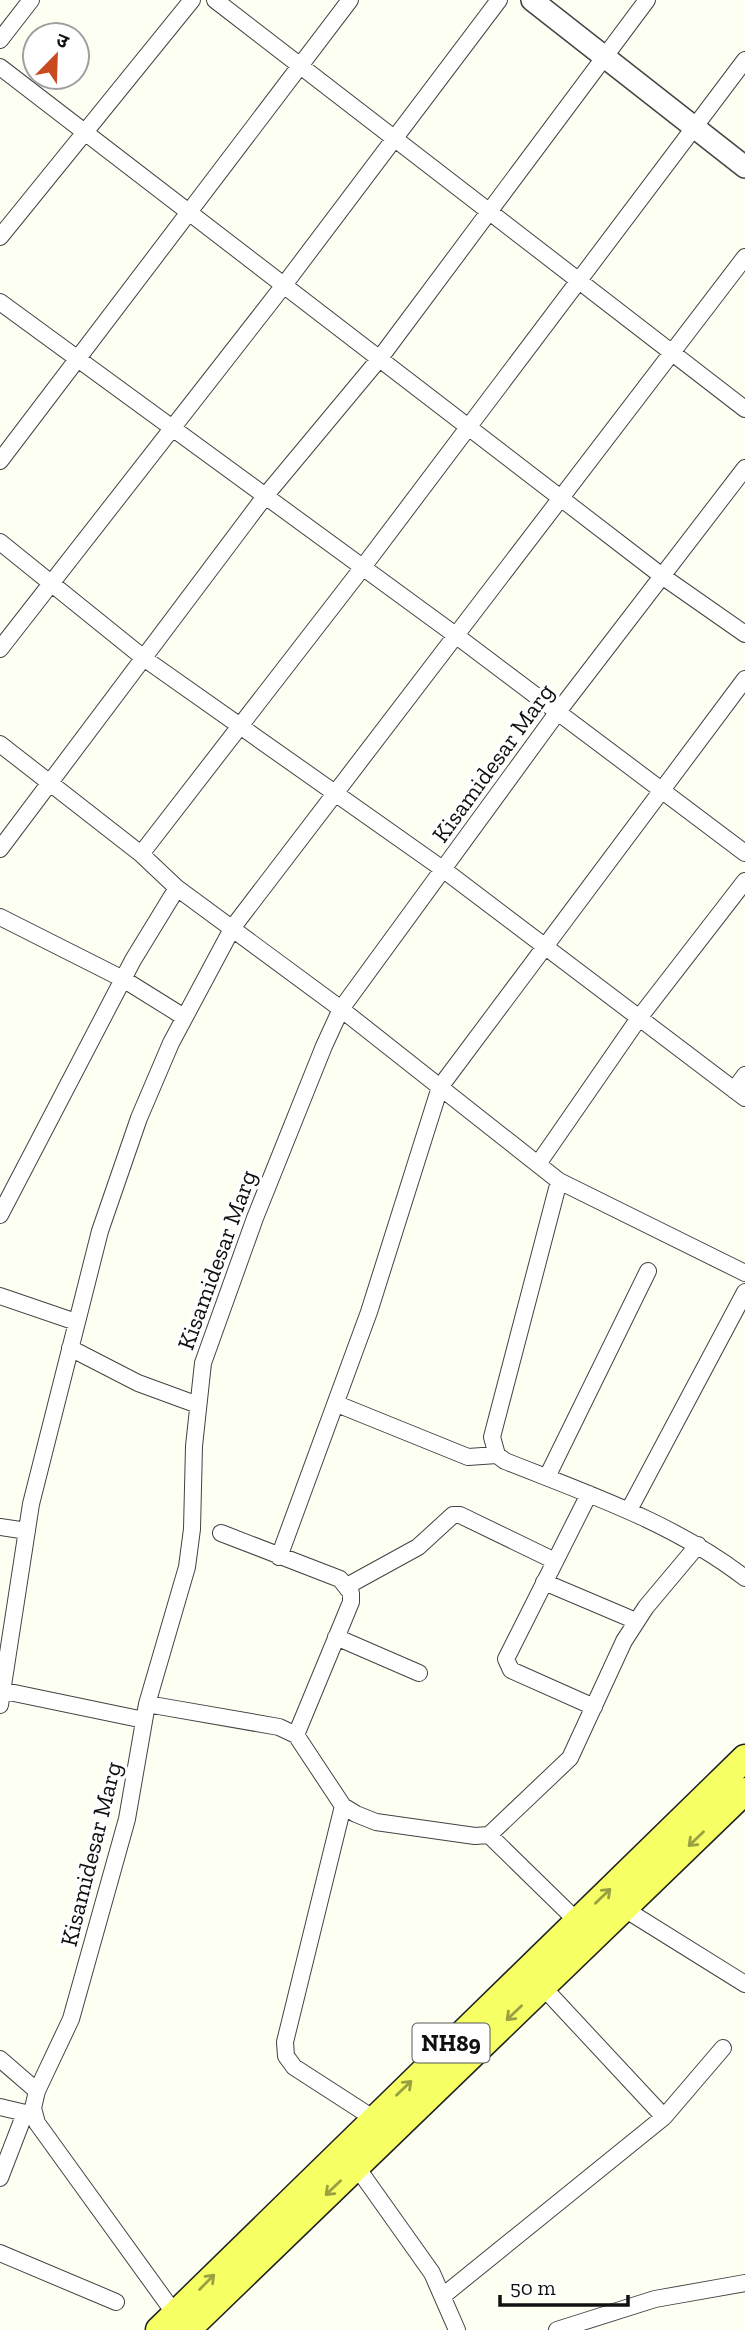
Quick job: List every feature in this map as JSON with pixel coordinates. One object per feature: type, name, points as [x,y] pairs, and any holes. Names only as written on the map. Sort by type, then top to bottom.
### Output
[{"type":"main road","name":"NH89","points":[[184,2325],[373,2118],[745,1758]]},
{"type":"main road","name":"NH89","points":[[184,2325],[356,2166],[745,1791]]},
{"type":"street","points":[[0,40],[31,0]]},
{"type":"street","points":[[0,237],[192,0]]},
{"type":"street","points":[[215,0],[745,409]]},
{"type":"street","points":[[0,461],[349,0]]},
{"type":"street","points":[[0,649],[284,285],[499,0]]},
{"type":"street","points":[[532,0],[745,167]]},
{"type":"street","points":[[0,849],[266,495],[380,358],[647,0]]},
{"type":"street","points":[[141,854],[580,282],[745,60]]},
{"type":"street","points":[[0,67],[663,576],[745,634]]},
{"type":"street","points":[[698,1545],[636,1621],[570,1758],[489,1835],[475,1836],[376,1822],[343,1806],[296,1735],[278,1727],[1,1695],[27,1531],[48,1427],[100,1231],[139,1118],[184,1017],[233,927],[454,634],[745,257]]},
{"type":"street","points":[[0,302],[454,634],[745,853]]},
{"type":"street","name":"Kisamidesar Marg","points":[[0,2178],[71,2019],[135,1790],[146,1712],[187,1567],[192,1529],[198,1405],[203,1363],[211,1333],[341,1009],[557,713],[745,468]]},
{"type":"street","points":[[0,542],[145,659],[444,870],[739,1094],[745,1075]]},
{"type":"street","points":[[279,1557],[337,1404],[440,1087],[745,679]]},
{"type":"street","points":[[0,744],[141,854],[177,888],[341,1009],[559,1181],[745,1273]]},
{"type":"street","points":[[538,1164],[639,1018],[745,881]]},
{"type":"street","points":[[0,1215],[123,979],[177,888]]},
{"type":"street","points":[[0,918],[123,979],[184,1017]]},
{"type":"street","points":[[497,1455],[492,1437],[559,1181]]},
{"type":"street","points":[[547,1477],[648,1271]]},
{"type":"street","points":[[629,1510],[745,1292]]},
{"type":"street","points":[[0,1296],[76,1322]]},
{"type":"street","points":[[70,1348],[138,1383],[198,1405]]},
{"type":"street","points":[[337,1404],[468,1457],[480,1459],[497,1455],[629,1510],[698,1545],[745,1578]]},
{"type":"street","points":[[589,1494],[508,1652],[507,1666],[594,1707]]},
{"type":"street","points":[[347,1586],[418,1547],[453,1515],[555,1561]]},
{"type":"street","points":[[0,1527],[27,1531]]},
{"type":"street","points":[[221,1532],[340,1579],[351,1593],[351,1602],[296,1735]]},
{"type":"street","points":[[544,1582],[636,1621]]},
{"type":"street","points":[[336,1637],[419,1673]]},
{"type":"street","points":[[343,1806],[285,2042],[286,2056],[294,2067],[373,2118]]},
{"type":"street","points":[[489,1835],[577,1921]]},
{"type":"street","points":[[624,1908],[745,1984]]},
{"type":"street","points":[[542,1986],[664,2117]]},
{"type":"street","points":[[444,2295],[664,2117],[723,2048]]},
{"type":"street","points":[[0,2059],[37,2091]]},
{"type":"street","points":[[0,2107],[29,2114],[184,2325]]},
{"type":"street","points":[[356,2166],[444,2295],[457,2330]]},
{"type":"street","points":[[0,2253],[116,2302]]},
{"type":"street","points":[[557,2330],[655,2299],[745,2283]]}]
